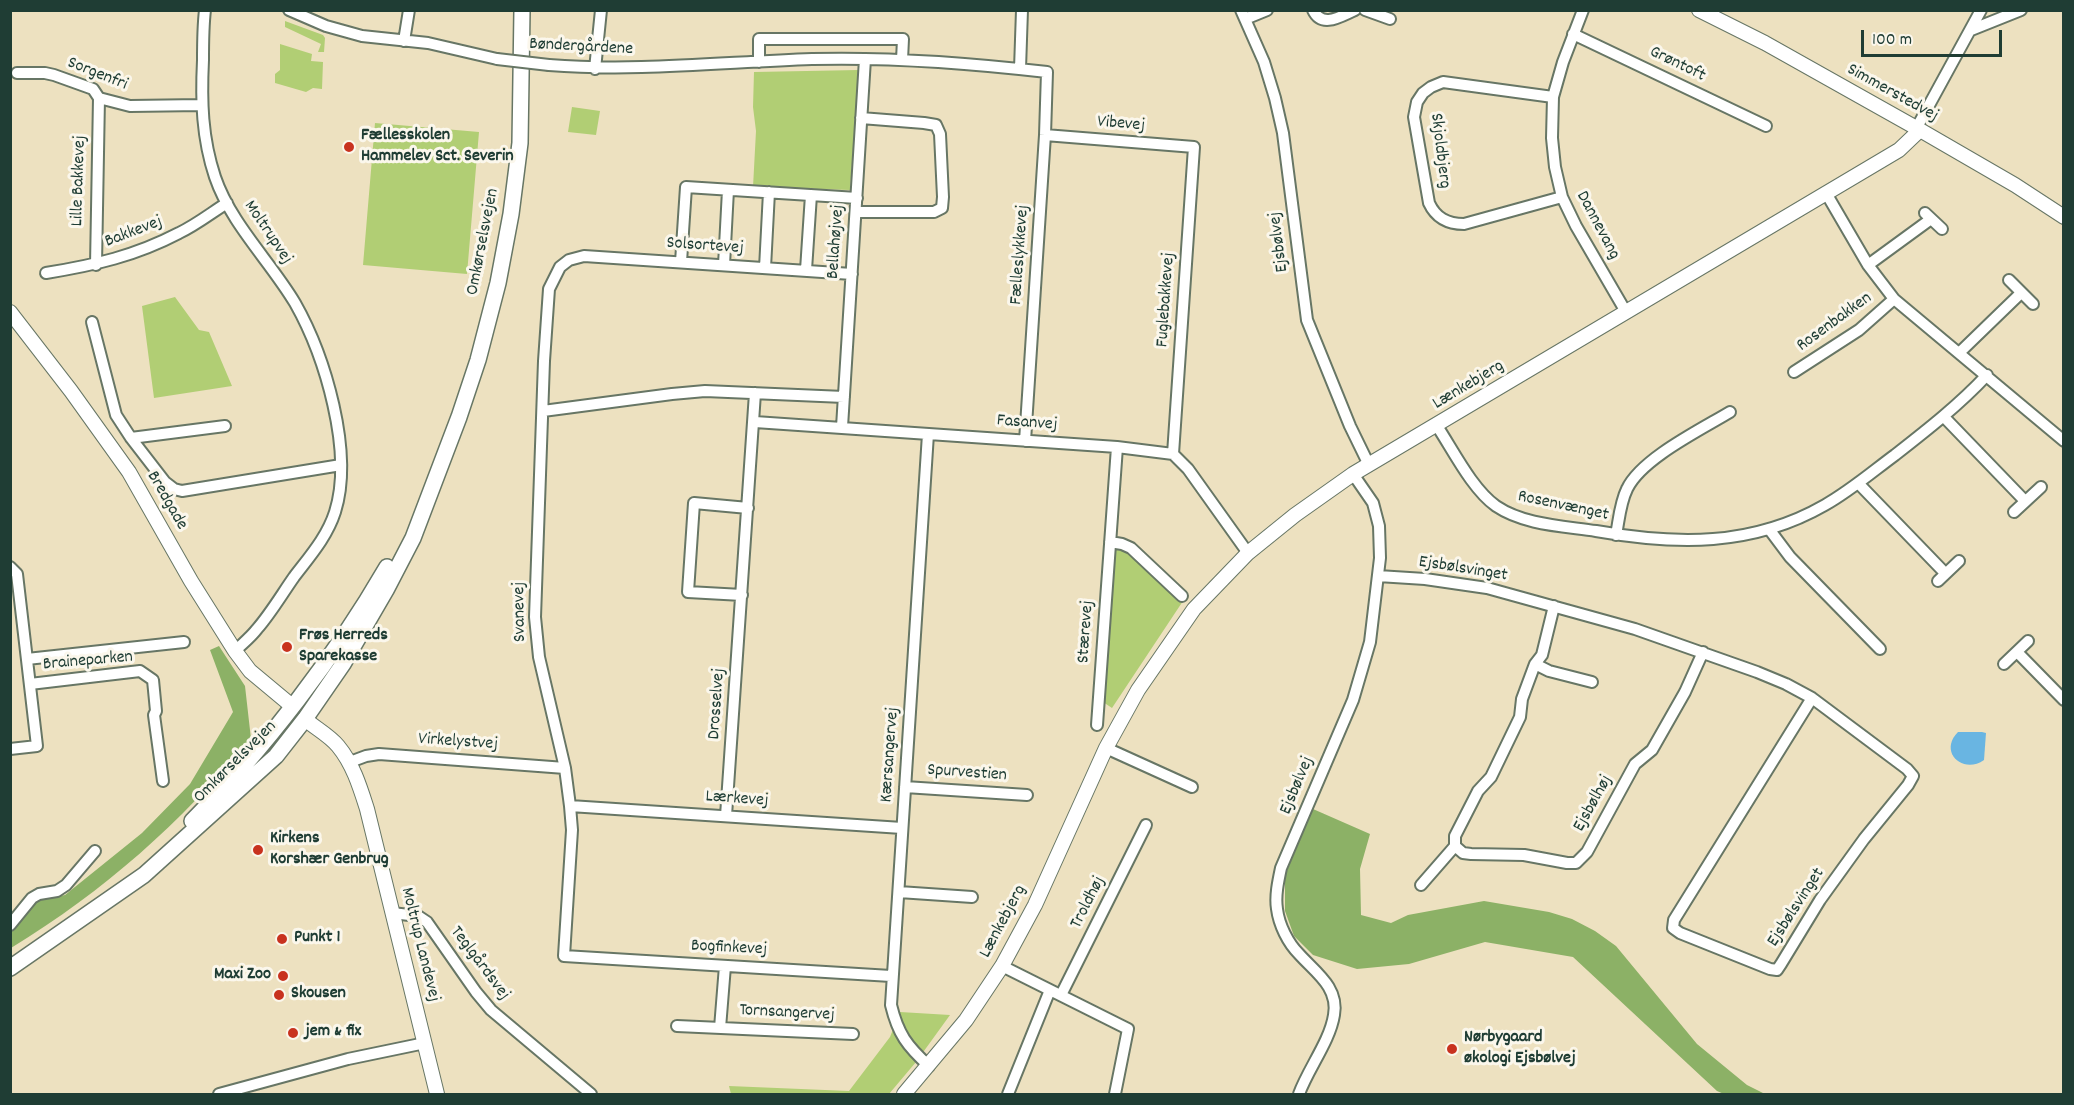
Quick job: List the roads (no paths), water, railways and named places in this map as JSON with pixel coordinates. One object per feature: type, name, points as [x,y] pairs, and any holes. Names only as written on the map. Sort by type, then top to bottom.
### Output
[{"type":"main road","name":"Omkørselsvejen","points":[[10,968],[144,875],[276,756],[343,664],[386,590],[413,538],[459,417],[478,360],[498,283],[511,214],[520,143],[522,10]]},
{"type":"main road","name":"Omkørselsvejen","points":[[114,895],[200,814],[253,756],[292,706],[358,615],[408,532],[437,473]]},
{"type":"main road","points":[[292,706],[305,719],[312,696],[344,647],[358,615]]},
{"type":"main road","points":[[238,792],[250,773],[286,730],[291,720],[292,706]]},
{"type":"street","name":"Moltrupvej","points":[[205,10],[201,105],[209,158],[227,203],[295,303],[314,342],[329,388],[340,442],[339,491],[335,510],[324,535],[256,630],[235,651]]},
{"type":"street","name":"Bøndergårdene","points":[[290,10],[326,26],[362,36],[428,43],[496,59],[595,69],[865,59],[1047,72]]},
{"type":"street","points":[[404,41],[409,10]]},
{"type":"street","points":[[595,69],[601,10]]},
{"type":"street","points":[[1020,69],[1022,10]]},
{"type":"street","points":[[1243,15],[1267,10]]},
{"type":"street","points":[[1313,10],[1316,17],[1324,21],[1355,10]]},
{"type":"street","points":[[1365,10],[1390,19]]},
{"type":"street","name":"Dannevang","points":[[1583,10],[1553,97],[1552,138],[1556,167],[1562,197],[1576,226],[1626,312]]},
{"type":"street","name":"Simmerstedvej","points":[[1699,10],[1918,129],[2015,185],[2064,218]]},
{"type":"street","points":[[1918,129],[1981,10]]},
{"type":"street","points":[[1971,30],[2021,10]]},
{"type":"street","name":"Ejsbølvej","points":[[1243,15],[1264,62],[1275,98],[1282,133],[1307,320],[1350,426],[1369,465]]},
{"type":"street","name":"Grøntoft","points":[[1573,34],[1766,126]]},
{"type":"street","points":[[759,62],[759,39],[903,39],[902,60]]},
{"type":"street","name":"Bellahøjvej","points":[[843,427],[865,59]]},
{"type":"street","name":"Fælleslykkevej","points":[[1025,441],[1047,72]]},
{"type":"street","name":"Sorgenfri","points":[[17,73],[54,75],[93,89],[99,98],[130,106],[201,105]]},
{"type":"street","name":"Skjoldbjerg","points":[[1553,97],[1443,82],[1423,93],[1417,102],[1414,117],[1429,203],[1432,210],[1443,220],[1464,224],[1562,197]]},
{"type":"street","name":"Lille Bakkevej","points":[[96,265],[99,98]]},
{"type":"street","points":[[856,212],[934,212],[942,208],[943,197],[940,134],[936,125],[861,118]]},
{"type":"street","name":"Lænkebjerg","points":[[904,1095],[966,1020],[1002,966],[1035,905],[1106,748],[1138,690],[1194,609],[1248,553],[1295,515],[1353,474],[1899,150],[1918,129]]},
{"type":"street","name":"Vibevej","points":[[1045,135],[1194,147]]},
{"type":"street","name":"Fuglebakkevej","points":[[1173,454],[1194,147]]},
{"type":"street","points":[[681,262],[686,187],[857,198]]},
{"type":"street","points":[[723,265],[728,190]]},
{"type":"street","points":[[765,268],[769,192]]},
{"type":"street","name":"Rosenbakken","points":[[1826,193],[1868,265],[1894,299],[2061,435]]},
{"type":"street","points":[[806,270],[811,195]]},
{"type":"street","name":"Bakkevej","points":[[46,273],[96,265],[138,252],[181,233],[227,203]]},
{"type":"street","name":"Rosenbakken","points":[[1868,265],[1928,216],[1942,229]]},
{"type":"street","name":"Solsortevej","points":[[560,267],[569,260],[584,256],[852,274]]},
{"type":"street","name":"Svanevej","points":[[560,267],[549,289],[535,617],[539,657],[565,768],[570,806],[572,830],[564,956]]},
{"type":"street","points":[[2009,280],[2033,304]]},
{"type":"street","points":[[1959,353],[2021,292]]},
{"type":"street","name":"Rosenbakken","points":[[1794,372],[1859,330],[1894,299]]},
{"type":"street","name":"Bredgade","points":[[10,312],[71,391],[129,472],[235,651],[250,670],[292,706]]},
{"type":"street","points":[[92,322],[116,415],[165,482],[174,489],[182,491],[341,465]]},
{"type":"street","name":"Rosenvænget","points":[[1437,426],[1477,487],[1494,505],[1509,514],[1525,520],[1617,535],[1701,541],[1769,529],[1809,514],[1858,483],[1944,417],[1987,375]]},
{"type":"street","points":[[543,411],[705,391],[844,398]]},
{"type":"street","name":"Drosselvej","points":[[726,816],[755,393]]},
{"type":"street","name":"Rosenvænget","points":[[1617,535],[1627,488],[1645,465],[1730,412]]},
{"type":"street","points":[[1944,417],[2025,501]]},
{"type":"street","name":"Fasanvej","points":[[754,422],[1117,447],[1173,454]]},
{"type":"street","points":[[131,438],[225,426]]},
{"type":"street","name":"Kærsangervej","points":[[928,434],[899,892],[891,976],[891,1005],[896,1027],[908,1047],[928,1066]]},
{"type":"street","name":"Stærevej","points":[[1097,725],[1117,447]]},
{"type":"street","points":[[1173,454],[1188,469],[1248,553]]},
{"type":"street","name":"Ejsbølvej","points":[[1299,1095],[1329,1032],[1335,1001],[1326,980],[1298,953],[1284,932],[1277,910],[1277,889],[1281,868],[1353,699],[1370,642],[1378,576],[1379,526],[1373,503],[1353,474]]},
{"type":"street","points":[[1858,483],[1942,577],[1959,561]]},
{"type":"street","points":[[2014,512],[2041,487]]},
{"type":"street","points":[[742,595],[687,592],[694,503],[748,508]]},
{"type":"street","points":[[1769,529],[1790,557],[1880,649]]},
{"type":"street","points":[[1110,542],[1131,548],[1182,596]]},
{"type":"street","name":"Braineparken","points":[[10,567],[17,574],[37,746],[10,749]]},
{"type":"street","name":"Ejsbølsvinget","points":[[1378,576],[1425,579],[1487,588],[1635,629],[1703,652],[1786,684],[1812,698],[1907,769],[1913,776],[1908,785],[1864,838],[1820,900],[1777,970],[1672,928],[1674,920],[1812,698]]},
{"type":"street","points":[[1421,885],[1455,846],[1455,836],[1478,791],[1491,777],[1520,717],[1522,699],[1535,664],[1542,655],[1554,606]]},
{"type":"street","points":[[2004,664],[2028,641]]},
{"type":"street","points":[[27,659],[184,642]]},
{"type":"street","name":"Ejsbølhøj","points":[[1455,846],[1463,853],[1524,855],[1576,863],[1587,852],[1635,764],[1652,750],[1685,692],[1703,652]]},
{"type":"street","points":[[2017,652],[2064,700]]},
{"type":"street","points":[[1535,664],[1549,671],[1592,682]]},
{"type":"street","name":"Braineparken","points":[[30,684],[140,671],[153,680],[156,711],[154,715],[163,782]]},
{"type":"street","name":"Moltrup Landevej","points":[[305,719],[336,744],[350,762],[367,809],[437,1095]]},
{"type":"street","points":[[1106,748],[1192,788]]},
{"type":"street","name":"Virkelystvej","points":[[350,762],[379,754],[565,768]]},
{"type":"street","name":"Spurvestien","points":[[905,787],[1027,795]]},
{"type":"street","name":"Lærkevej","points":[[570,806],[902,828]]},
{"type":"street","name":"Troldhøj","points":[[1061,995],[1146,825]]},
{"type":"street","points":[[10,925],[32,898],[39,894],[57,891],[66,885],[95,851]]},
{"type":"street","points":[[899,892],[972,897]]},
{"type":"street","name":"Teglgårdsvej","points":[[392,913],[418,916],[428,922],[490,1010],[591,1095]]},
{"type":"street","name":"Bogfinkevej","points":[[564,956],[891,976]]},
{"type":"street","name":"Tornsangervej","points":[[720,1028],[725,966]]},
{"type":"street","points":[[1002,966],[1128,1029],[1115,1095]]},
{"type":"street","points":[[1008,1095],[1050,990]]},
{"type":"street","name":"Tornsangervej","points":[[677,1026],[853,1034]]},
{"type":"street","points":[[219,1095],[348,1059],[425,1043]]},
{"type":"water","points":[[1958,732],[1986,733],[1984,760],[1968,765],[1956,759],[1951,747]]},
{"type":"place","name":"Fællesskolen Hammelev Sct. Severin","points":[[349,147]]},
{"type":"place","name":"Frøs Herreds Sparekasse","points":[[287,647]]},
{"type":"place","name":"Kirkens Korshær Genbrug","points":[[258,850]]},
{"type":"place","name":"Punkt 1","points":[[282,939]]},
{"type":"place","name":"Maxi Zoo","points":[[283,976]]},
{"type":"place","name":"Skousen","points":[[279,995]]},
{"type":"place","name":"jem & fix","points":[[293,1033]]},
{"type":"place","name":"Nørbygaard økologi Ejsbølvej","points":[[1452,1049]]}]
